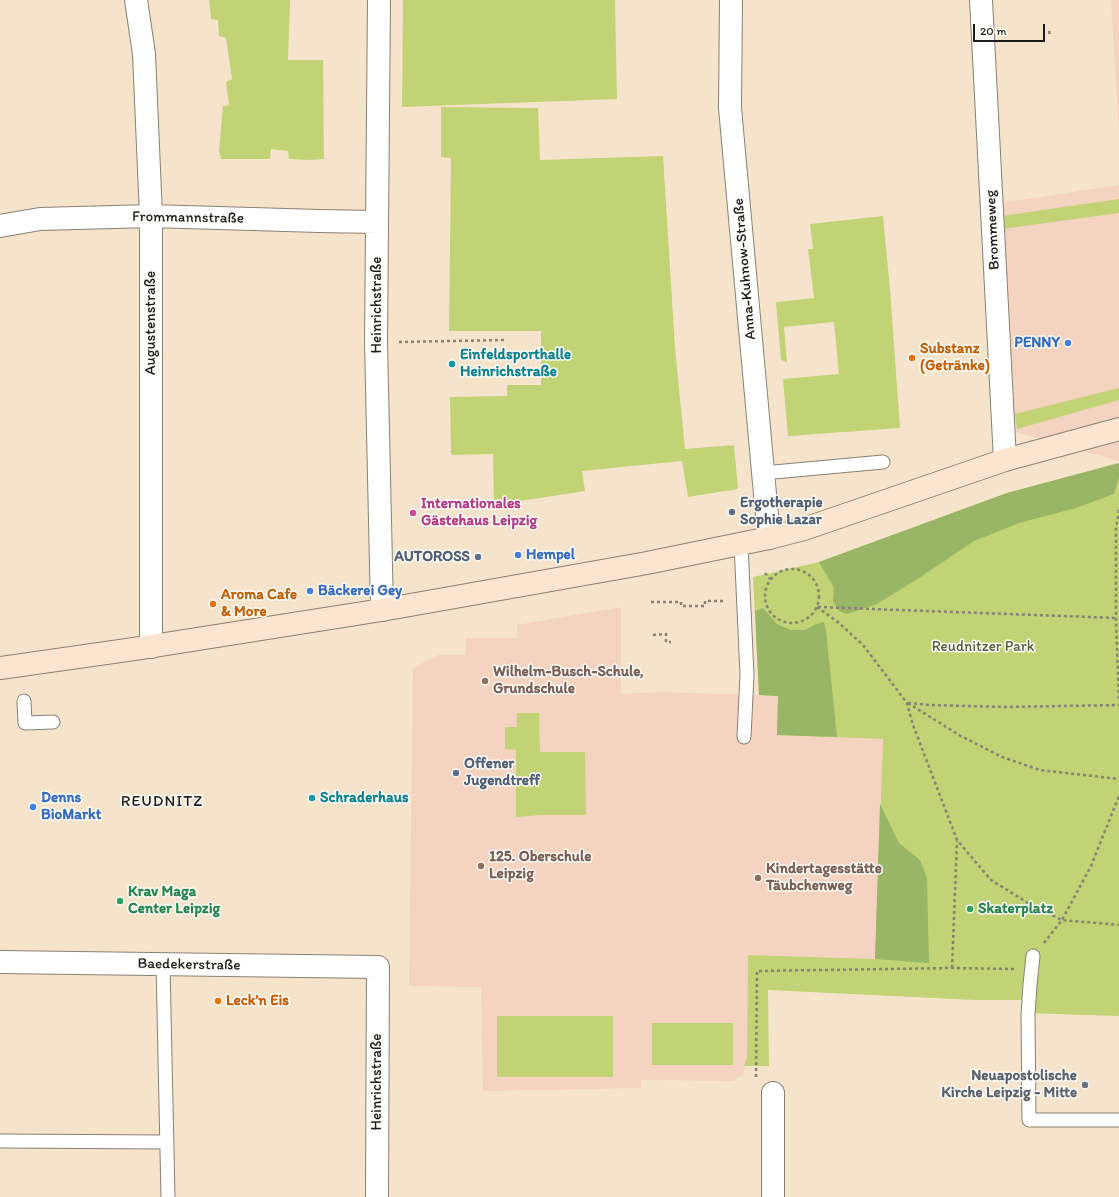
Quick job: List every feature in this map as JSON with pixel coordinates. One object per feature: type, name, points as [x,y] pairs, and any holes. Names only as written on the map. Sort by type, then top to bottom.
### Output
[{"type":"street","name":"Augustenstraße","points":[[136,0],[144,54],[151,216],[151,647]]},
{"type":"street","name":"Heinrichstraße","points":[[379,0],[376,342],[382,610]]},
{"type":"street","name":"Anna-Kuhnow-Straße","points":[[731,0],[730,108],[769,538]]},
{"type":"street","name":"Brommeweg","points":[[981,0],[1005,460]]},
{"type":"street","name":"Frommannstraße","points":[[0,226],[40,219],[151,216],[377,222]]},
{"type":"street","points":[[0,668],[151,647],[382,610],[647,563],[741,544],[804,529],[1005,460],[1119,429]]},
{"type":"street","name":"Baedekerstraße","points":[[0,962],[378,967]]},
{"type":"street","name":"Heinrichstraße","points":[[377,1197],[378,967]]},
{"type":"street","points":[[773,1094],[773,1197]]},
{"type":"lane","points":[[763,473],[883,462]]},
{"type":"lane","points":[[741,544],[747,675],[744,737]]},
{"type":"lane","points":[[24,701],[25,723],[53,722]]},
{"type":"lane","points":[[1033,956],[1028,1014],[1029,1120],[1119,1120]]},
{"type":"lane","points":[[163,964],[168,1197]]},
{"type":"lane","points":[[0,1141],[167,1142]]},
{"type":"path","points":[[1050,31],[1050,36]]},
{"type":"path","points":[[376,342],[504,340]]},
{"type":"path","points":[[1119,510],[1116,529],[1119,701]]},
{"type":"path","points":[[793,569],[810,575],[815,582],[819,598],[817,607],[812,615],[796,623],[786,623],[777,620],[766,606],[764,596],[770,579],[781,571],[793,569]]},
{"type":"path","points":[[766,573],[770,579]]},
{"type":"path","points":[[651,602],[681,602],[681,606],[705,606],[705,602],[744,601]]},
{"type":"path","points":[[817,607],[1117,620]]},
{"type":"path","points":[[817,607],[839,623],[863,645],[907,703],[959,735],[1002,758],[1040,770],[1119,779]]},
{"type":"path","points":[[653,635],[666,634],[666,642],[671,642]]},
{"type":"path","points":[[907,703],[1006,707],[1119,705]]},
{"type":"path","points":[[907,703],[913,725],[957,840],[991,880],[1033,906],[1062,920],[1119,925]]},
{"type":"path","points":[[773,1094],[756,1096],[757,971],[952,968],[1016,969],[1033,956],[1062,920],[1091,866],[1119,796]]},
{"type":"path","points":[[952,968],[957,840]]},
{"type":"shaded area","points":[[1111,0],[1119,0],[1119,134]]},
{"type":"shaded area","points":[[1119,185],[1119,461],[1016,432],[1001,203]]},
{"type":"shaded area","points":[[621,607],[621,694],[661,692],[778,696],[777,735],[883,738],[875,959],[748,955],[747,1058],[743,1075],[733,1081],[641,1080],[641,1088],[483,1091],[481,987],[409,986],[413,668],[438,655],[466,655],[466,638],[517,638],[517,625]]},
{"type":"green space","points":[[209,0],[290,0],[288,60],[323,60],[324,159],[289,159],[288,151],[271,149],[270,159],[221,159],[219,151],[223,106],[229,105],[226,82],[232,79],[226,38],[219,36],[218,20],[211,19]]},
{"type":"green space","points":[[403,0],[615,0],[617,99],[402,107]]},
{"type":"green space","points":[[441,107],[538,108],[540,160],[663,156],[675,348],[685,449],[734,445],[738,489],[688,497],[682,461],[582,471],[585,491],[494,505],[493,454],[451,455],[450,397],[507,396],[507,385],[541,385],[541,331],[449,331],[451,158],[441,157]]},
{"type":"green space","points":[[1119,199],[1119,213],[1002,229],[1002,216]]},
{"type":"green space","points":[[883,216],[900,428],[788,436],[783,379],[839,374],[834,322],[784,327],[787,362],[781,360],[776,302],[814,298],[808,249],[813,249],[810,224]]},
{"type":"green space","points":[[1119,388],[1119,400],[1017,429],[1015,414]]},
{"type":"green space","name":"Reudnitzer Park","points":[[1119,463],[1119,1016],[1023,1013],[1023,1000],[976,1000],[768,990],[769,1066],[744,1066],[747,1058],[748,955],[875,959],[883,739],[777,735],[778,696],[759,695],[753,577],[819,562],[1007,493]]},
{"type":"green space","points":[[1119,463],[1119,478],[1114,494],[1076,508],[1019,523],[974,541],[877,604],[847,614],[839,611],[833,601],[834,588],[819,562],[1007,493]]},
{"type":"green space","points":[[763,608],[777,624],[791,630],[805,630],[816,624],[824,622],[837,737],[777,735],[778,696],[759,695],[755,611]]},
{"type":"green space","points":[[517,713],[539,713],[540,752],[585,752],[586,815],[540,815],[516,817],[516,750],[505,749],[505,727],[517,727]]},
{"type":"green space","points":[[880,804],[899,843],[920,860],[927,878],[929,963],[875,959]]},
{"type":"green space","points":[[497,1016],[613,1016],[613,1077],[497,1077]]},
{"type":"green space","points":[[652,1023],[733,1023],[733,1065],[652,1065]]},
{"type":"place","name":"PENNY","points":[[1068,343]]},
{"type":"place","name":"Substanz (Getränke)","points":[[912,358]]},
{"type":"place","name":"Einfeldsporthalle Heinrichstraße","points":[[452,364]]},
{"type":"place","name":"Ergotherapie Sophie Lazar","points":[[732,512]]},
{"type":"place","name":"Internationales Gästehaus Leipzig","points":[[413,513]]},
{"type":"place","name":"Hempel","points":[[518,555]]},
{"type":"place","name":"AUTOROSS","points":[[478,557]]},
{"type":"place","name":"Bäckerei Gey","points":[[310,591]]},
{"type":"place","name":"Aroma Cafe & More","points":[[213,604]]},
{"type":"place","name":"Wilhelm-Busch-Schule, Grundschule","points":[[485,681]]},
{"type":"place","name":"Offener Jugendtreff","points":[[456,773]]},
{"type":"place","name":"Schraderhaus","points":[[312,798]]},
{"type":"place","name":"Denns BioMarkt","points":[[33,807]]},
{"type":"place","name":"125. Oberschule Leipzig","points":[[481,866]]},
{"type":"place","name":"Kindertagesstätte Täubchenweg","points":[[758,878]]},
{"type":"place","name":"Krav Maga Center Leipzig","points":[[120,901]]},
{"type":"place","name":"Skaterplatz","points":[[970,909]]},
{"type":"place","name":"Leck’n Eis","points":[[218,1001]]},
{"type":"place","name":"Neuapostolische Kirche Leipzig - Mitte","points":[[1085,1085]]},
{"type":"district","name":"REUDNITZ","points":[[162,802]]}]
